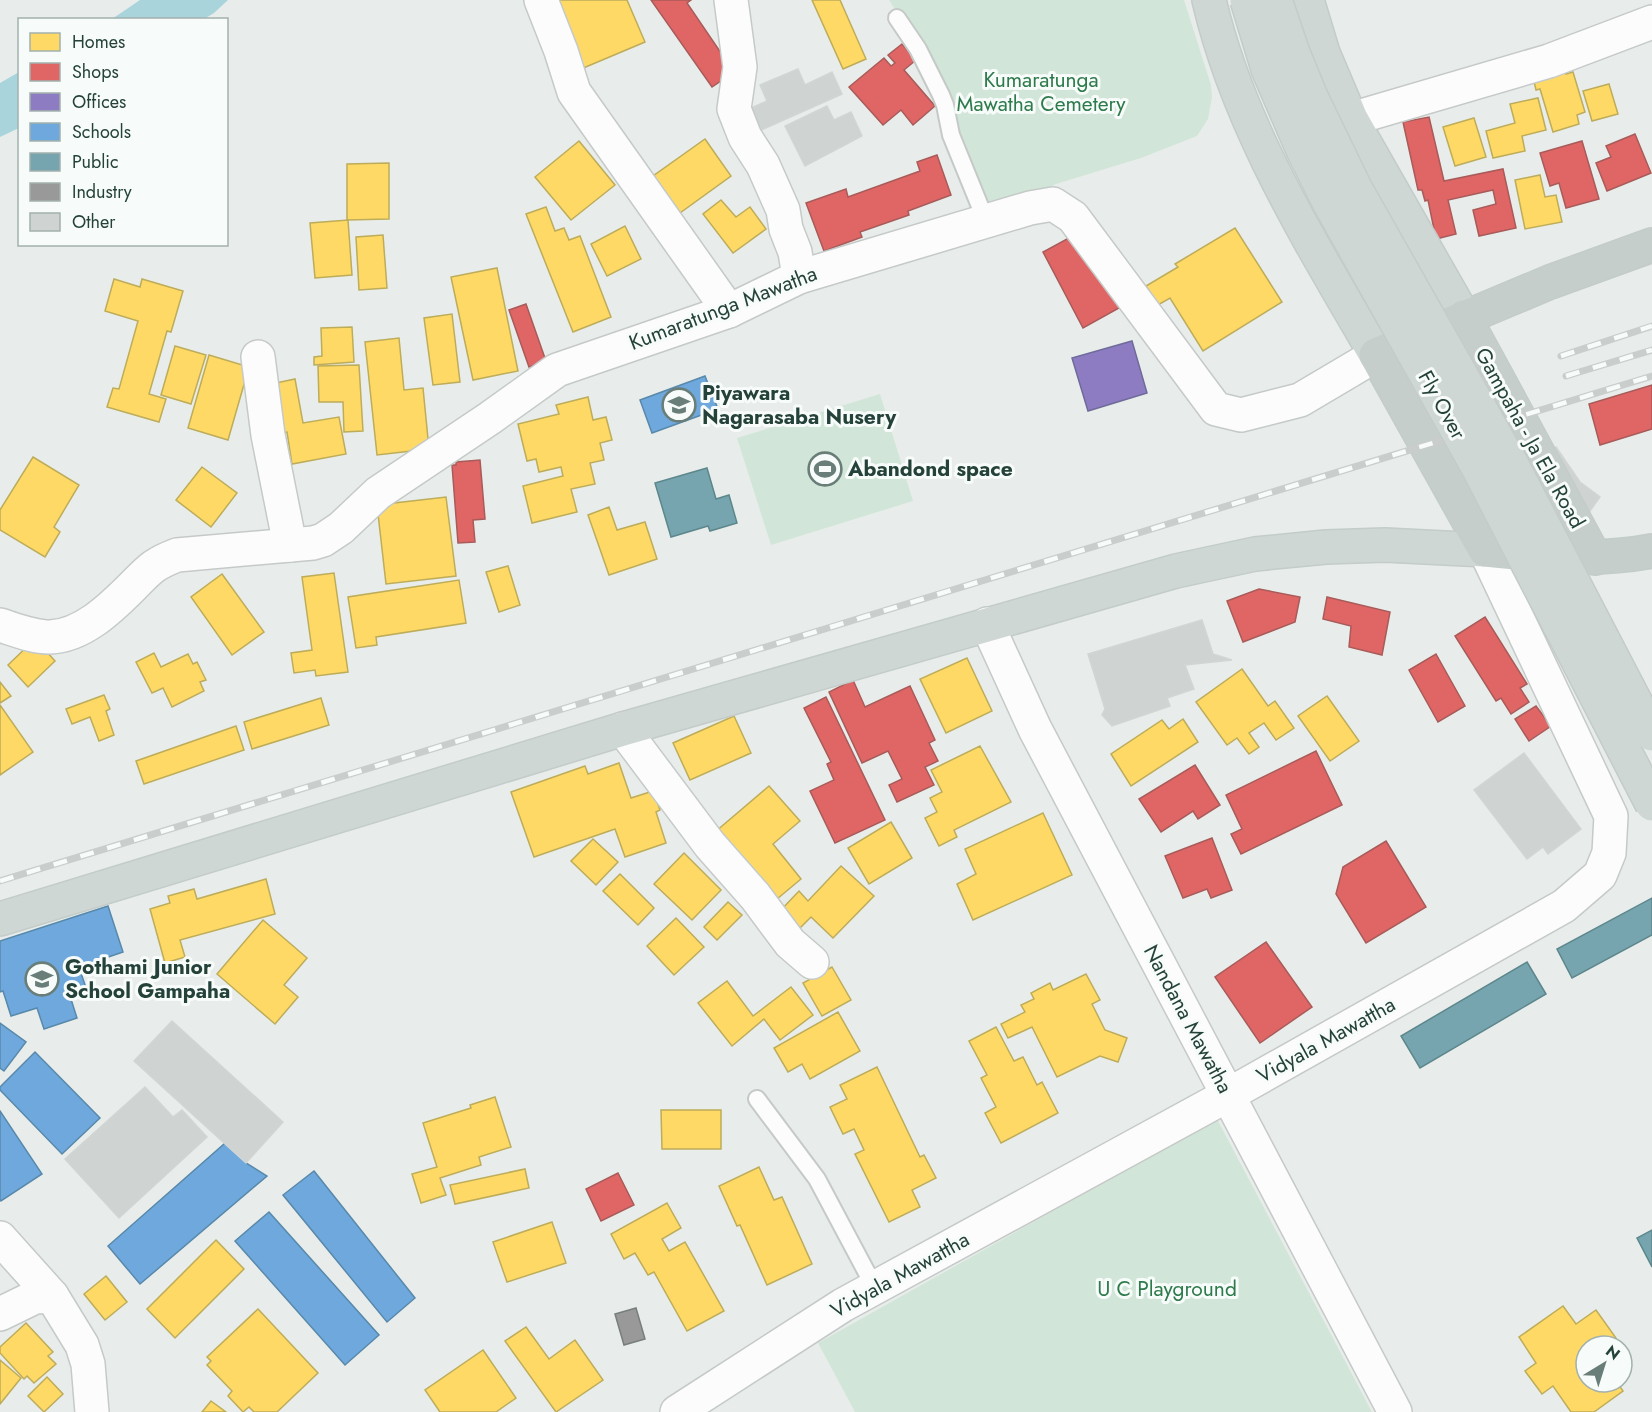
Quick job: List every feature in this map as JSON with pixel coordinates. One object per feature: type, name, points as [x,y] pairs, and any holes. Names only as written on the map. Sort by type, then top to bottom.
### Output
[{"type":"highway","points":[[1652,245],[1550,282],[1376,355],[1485,550],[1595,558],[1652,551]]},
{"type":"highway","name":"Gampaha - Ja Ela Road","points":[[1464,317],[1595,558]]},
{"type":"main road","points":[[1209,0],[1233,83],[1260,147],[1376,355]]},
{"type":"main road","name":"Fly Over","points":[[1247,0],[1268,69],[1302,150],[1479,470],[1652,804]]},
{"type":"main road","name":"Fly Over","points":[[1275,0],[1311,97],[1355,188],[1513,467],[1652,734]]},
{"type":"main road","points":[[1307,0],[1323,53],[1351,119],[1464,317]]},
{"type":"main road","points":[[0,919],[623,729],[1176,571],[1255,554],[1326,547],[1385,545],[1485,550]]},
{"type":"street","points":[[541,0],[574,92],[729,310]]},
{"type":"street","points":[[730,0],[741,67],[734,109],[745,137],[763,165],[783,210],[786,229],[795,252],[799,277]]},
{"type":"street","points":[[1351,119],[1549,61],[1652,22]]},
{"type":"street","name":"Kumaratunga Mawatha","points":[[0,625],[48,637],[69,634],[110,608],[157,562],[177,555],[313,543],[323,540],[341,528],[378,493],[557,370],[729,310],[799,277],[986,221],[1053,204],[1073,217],[1216,410],[1241,415],[1299,400],[1376,355]]},
{"type":"street","points":[[258,357],[268,435],[290,545]]},
{"type":"street","name":"Vidyala Mawattha","points":[[677,1412],[843,1305],[1228,1095],[1564,906],[1600,876],[1609,853],[1611,816],[1485,550]]},
{"type":"street","name":"Nandana Mawatha","points":[[987,624],[1035,729],[1395,1412]]},
{"type":"street","points":[[623,729],[710,844],[755,896],[790,943],[812,962]]},
{"type":"street","points":[[0,1238],[52,1296],[82,1345],[87,1364],[92,1412]]},
{"type":"street","points":[[0,1314],[35,1297],[52,1296]]},
{"type":"lane","points":[[897,18],[918,49],[941,95],[951,135],[986,221]]},
{"type":"lane","points":[[757,1099],[817,1179],[875,1288]]},
{"type":"green space","name":"Kumaratunga Mawatha Cemetery","points":[[889,0],[1184,0],[1211,85],[1212,97],[1208,119],[1197,136],[1141,158],[1056,184],[1031,196],[1003,205],[987,203],[908,31]]},
{"type":"green space","name":"Abandond space","points":[[880,394],[913,501],[771,545],[737,438]]},
{"type":"green space","name":"U C Playground","points":[[1217,1119],[1372,1412],[855,1412],[818,1343]]},
{"type":"water","points":[[140,0],[228,0],[206,18],[113,18]]},
{"type":"water","points":[[18,73],[18,128],[0,137],[0,83]]},
{"type":"building: Homes","points":[[555,0],[627,0],[645,42],[581,69]]},
{"type":"building: Homes","points":[[812,0],[840,0],[866,59],[843,69]]},
{"type":"building: Homes","points":[[1564,68],[1566,74],[1573,72],[1585,112],[1577,115],[1579,124],[1553,132],[1540,89],[1536,90],[1533,77]]},
{"type":"building: Homes","points":[[1609,84],[1618,114],[1592,121],[1583,91]]},
{"type":"building: Homes","points":[[1538,98],[1546,130],[1522,136],[1525,151],[1493,158],[1486,131],[1515,123],[1510,104]]},
{"type":"building: Homes","points":[[1474,118],[1486,157],[1455,166],[1443,127]]},
{"type":"building: Homes","points":[[705,139],[731,176],[673,218],[646,181]]},
{"type":"building: Homes","points":[[579,141],[615,185],[571,220],[535,177]]},
{"type":"building: Homes","points":[[389,163],[389,219],[347,220],[347,164]]},
{"type":"building: Homes","points":[[1540,175],[1545,197],[1556,195],[1562,222],[1525,229],[1515,180]]},
{"type":"building: Homes","points":[[721,200],[736,217],[750,207],[766,229],[733,253],[703,214]]},
{"type":"building: Homes","points":[[546,207],[555,231],[564,228],[569,240],[580,236],[611,317],[573,332],[526,214]]},
{"type":"building: Homes","points":[[348,220],[352,275],[315,278],[310,223]]},
{"type":"building: Homes","points":[[625,226],[641,259],[607,276],[591,244]]},
{"type":"building: Homes","points":[[1235,228],[1282,302],[1203,351],[1170,298],[1158,305],[1146,286],[1178,267],[1175,264]]},
{"type":"building: Homes","points":[[383,235],[387,288],[359,290],[356,237]]},
{"type":"building: Homes","points":[[497,268],[518,371],[473,380],[451,277]]},
{"type":"building: Homes","points":[[114,279],[140,287],[142,279],[183,291],[171,332],[167,331],[149,394],[166,399],[159,422],[107,407],[113,388],[119,389],[138,321],[105,311]]},
{"type":"building: Homes","points":[[452,314],[460,382],[433,385],[424,318]]},
{"type":"building: Homes","points":[[352,327],[354,362],[314,365],[314,357],[322,356],[321,328]]},
{"type":"building: Homes","points":[[399,338],[404,390],[423,388],[429,449],[377,455],[365,342]]},
{"type":"building: Homes","points":[[175,346],[206,355],[191,404],[161,395]]},
{"type":"building: Homes","points":[[209,355],[249,367],[228,440],[188,428]]},
{"type":"building: Homes","points":[[359,365],[363,431],[344,432],[343,402],[319,402],[318,366]]},
{"type":"building: Homes","points":[[295,379],[303,423],[339,417],[346,454],[292,464],[287,432],[280,433],[271,384]]},
{"type":"building: Homes","points":[[588,397],[593,420],[606,417],[612,440],[600,443],[604,460],[590,463],[595,484],[571,489],[577,512],[532,523],[523,486],[563,476],[561,467],[539,472],[536,459],[527,461],[518,424],[559,414],[556,405]]},
{"type":"building: Homes","points":[[33,457],[79,485],[54,527],[60,532],[45,557],[0,530],[0,510]]},
{"type":"building: Homes","points":[[202,467],[237,493],[211,527],[176,500]]},
{"type":"building: Homes","points":[[446,497],[456,576],[386,584],[377,505]]},
{"type":"building: Homes","points":[[609,507],[617,530],[645,522],[657,559],[609,575],[588,515]]},
{"type":"building: Homes","points":[[508,566],[520,605],[499,612],[486,572]]},
{"type":"building: Homes","points":[[334,573],[348,672],[316,676],[315,670],[294,673],[291,653],[312,650],[302,577]]},
{"type":"building: Homes","points":[[222,574],[264,632],[232,655],[191,597]]},
{"type":"building: Homes","points":[[459,580],[466,623],[376,637],[377,645],[356,648],[348,597]]},
{"type":"building: Homes","points":[[35,639],[55,661],[28,687],[8,665]]},
{"type":"building: Homes","points":[[154,653],[161,667],[188,654],[193,664],[197,662],[206,680],[200,682],[204,691],[172,707],[163,688],[152,693],[136,662]]},
{"type":"building: Homes","points":[[967,658],[992,711],[946,733],[920,679]]},
{"type":"building: Homes","points":[[1242,669],[1268,706],[1275,701],[1294,728],[1276,740],[1264,723],[1249,733],[1259,747],[1249,754],[1237,738],[1227,745],[1196,702]]},
{"type":"building: Homes","points":[[0,682],[11,696],[0,703]]},
{"type":"building: Homes","points":[[104,695],[110,709],[106,711],[114,735],[99,741],[90,717],[72,724],[66,709]]},
{"type":"building: Homes","points":[[1327,696],[1359,741],[1330,761],[1298,716]]},
{"type":"building: Homes","points":[[321,698],[329,725],[252,749],[244,722]]},
{"type":"building: Homes","points":[[0,705],[33,752],[0,775]]},
{"type":"building: Homes","points":[[734,716],[751,753],[690,780],[673,743]]},
{"type":"building: Homes","points":[[1183,719],[1198,742],[1131,786],[1111,754],[1162,720],[1169,729]]},
{"type":"building: Homes","points":[[236,726],[244,750],[144,784],[136,761]]},
{"type":"building: Homes","points":[[980,746],[1011,802],[954,830],[957,837],[939,846],[925,818],[937,812],[930,798],[942,792],[931,770]]},
{"type":"building: Homes","points":[[619,763],[631,798],[653,791],[660,810],[656,812],[666,843],[625,857],[615,829],[534,857],[511,792],[585,766],[588,774]]},
{"type":"building: Homes","points":[[769,786],[800,821],[773,844],[801,879],[777,899],[715,832]]},
{"type":"building: Homes","points":[[1043,813],[1072,875],[973,920],[957,884],[976,874],[965,849]]},
{"type":"building: Homes","points":[[891,822],[912,858],[869,884],[848,848]]},
{"type":"building: Homes","points":[[593,839],[618,862],[596,885],[571,861]]},
{"type":"building: Homes","points":[[684,853],[721,890],[692,920],[654,884]]},
{"type":"building: Homes","points":[[841,866],[874,896],[833,938],[811,917],[799,929],[780,911],[799,891],[808,901]]},
{"type":"building: Homes","points":[[620,874],[654,908],[638,925],[603,891]]},
{"type":"building: Homes","points":[[266,879],[275,914],[180,940],[185,957],[165,963],[150,909],[170,903],[168,896],[194,889],[197,899]]},
{"type":"building: Homes","points":[[728,902],[742,915],[717,940],[704,927]]},
{"type":"building: Homes","points":[[676,918],[704,947],[674,975],[647,946]]},
{"type":"building: Homes","points":[[263,920],[307,958],[284,985],[298,997],[275,1024],[217,974]]},
{"type":"building: Homes","points":[[832,967],[851,1000],[822,1016],[803,983]]},
{"type":"building: Homes","points":[[1086,974],[1100,1000],[1092,1004],[1105,1030],[1127,1038],[1118,1062],[1100,1056],[1057,1077],[1032,1027],[1008,1038],[1001,1024],[1025,1012],[1021,1005],[1034,999],[1031,993],[1050,983],[1053,990]]},
{"type":"building: Homes","points":[[727,981],[753,1016],[791,987],[813,1015],[780,1040],[764,1019],[732,1046],[698,1003]]},
{"type":"building: Homes","points":[[838,1012],[860,1051],[810,1079],[802,1064],[788,1072],[774,1048]]},
{"type":"building: Homes","points":[[996,1027],[1014,1061],[1023,1057],[1037,1085],[1042,1082],[1058,1113],[1001,1143],[985,1113],[996,1107],[981,1078],[987,1075],[969,1041]]},
{"type":"building: Homes","points":[[877,1067],[920,1157],[924,1155],[936,1178],[912,1190],[920,1207],[889,1222],[855,1154],[864,1150],[854,1129],[843,1134],[830,1107],[847,1099],[840,1085]]},
{"type":"building: Homes","points":[[495,1097],[511,1147],[479,1157],[481,1165],[440,1178],[446,1195],[421,1203],[412,1174],[437,1167],[423,1123],[471,1108],[470,1105]]},
{"type":"building: Homes","points":[[661,1110],[721,1110],[721,1149],[662,1149]]},
{"type":"building: Homes","points":[[759,1167],[774,1200],[782,1197],[812,1264],[767,1285],[740,1225],[737,1226],[719,1186]]},
{"type":"building: Homes","points":[[525,1169],[529,1188],[455,1204],[450,1185]]},
{"type":"building: Homes","points":[[667,1203],[681,1228],[662,1239],[669,1251],[685,1242],[724,1311],[687,1331],[654,1272],[648,1275],[635,1253],[624,1259],[611,1234]]},
{"type":"building: Homes","points":[[552,1222],[566,1263],[507,1282],[493,1242]]},
{"type":"building: Homes","points":[[216,1240],[244,1269],[175,1338],[147,1309]]},
{"type":"building: Homes","points":[[106,1276],[127,1302],[105,1320],[84,1294]]},
{"type":"building: Homes","points":[[1563,1306],[1576,1324],[1596,1310],[1613,1334],[1574,1334],[1574,1394],[1619,1394],[1594,1412],[1571,1412],[1553,1386],[1542,1394],[1525,1371],[1536,1363],[1519,1337]]},
{"type":"building: Homes","points":[[258,1309],[318,1373],[277,1412],[254,1412],[249,1407],[243,1412],[228,1396],[232,1391],[207,1365],[211,1361],[207,1357]]},
{"type":"building: Homes","points":[[26,1323],[53,1352],[48,1356],[56,1364],[34,1383],[27,1376],[24,1379],[0,1353],[0,1347]]},
{"type":"building: Homes","points":[[526,1327],[549,1359],[575,1340],[603,1380],[556,1412],[505,1341]]},
{"type":"building: Homes","points":[[483,1350],[516,1398],[496,1412],[440,1412],[425,1390]]},
{"type":"building: Homes","points":[[0,1360],[21,1378],[0,1404]]},
{"type":"building: Homes","points":[[47,1377],[63,1394],[44,1412],[28,1396]]},
{"type":"building: Homes","points":[[211,1401],[226,1412],[202,1412]]},
{"type":"building: Shops","points":[[651,0],[691,0],[687,3],[734,72],[712,87]]},
{"type":"building: Shops","points":[[902,44],[916,60],[904,70],[935,106],[913,125],[901,110],[883,125],[849,87],[884,58],[891,66],[895,63],[888,55]]},
{"type":"building: Shops","points":[[1429,117],[1444,181],[1503,169],[1516,228],[1479,236],[1473,210],[1496,204],[1493,190],[1448,200],[1456,234],[1436,239],[1428,200],[1425,201],[1422,190],[1418,190],[1403,122]]},
{"type":"building: Shops","points":[[1635,134],[1651,173],[1607,191],[1596,163],[1611,157],[1606,146]]},
{"type":"building: Shops","points":[[1582,141],[1599,199],[1566,208],[1559,183],[1550,186],[1540,153]]},
{"type":"building: Shops","points":[[937,155],[951,195],[908,211],[909,215],[860,232],[862,237],[824,251],[806,203],[846,189],[848,197],[920,171],[917,162]]},
{"type":"building: Shops","points":[[1078,233],[1119,308],[1083,328],[1043,252]]},
{"type":"building: Shops","points":[[526,304],[546,361],[529,367],[509,310]]},
{"type":"building: Shops","points":[[1652,385],[1652,429],[1600,445],[1589,404]]},
{"type":"building: Shops","points":[[480,460],[485,519],[473,520],[475,542],[458,543],[452,465],[456,465],[456,462]]},
{"type":"building: Shops","points":[[1259,589],[1300,597],[1295,622],[1243,642],[1227,601]]},
{"type":"building: Shops","points":[[1327,597],[1390,612],[1382,655],[1349,647],[1351,626],[1323,619]]},
{"type":"building: Shops","points":[[1485,617],[1527,684],[1520,688],[1529,702],[1511,714],[1501,698],[1496,701],[1455,636]]},
{"type":"building: Shops","points":[[1436,654],[1465,706],[1438,722],[1409,670]]},
{"type":"building: Shops","points":[[853,680],[865,707],[910,686],[935,740],[929,743],[938,761],[925,767],[934,785],[897,802],[889,785],[902,779],[888,751],[862,763],[829,692]]},
{"type":"building: Shops","points":[[826,697],[885,820],[835,843],[810,791],[834,780],[827,764],[831,762],[804,708]]},
{"type":"building: Shops","points":[[1536,706],[1551,726],[1529,741],[1515,719]]},
{"type":"building: Shops","points":[[1316,751],[1342,805],[1241,854],[1231,834],[1242,829],[1226,795]]},
{"type":"building: Shops","points":[[1195,765],[1220,805],[1198,819],[1193,811],[1161,832],[1139,799]]},
{"type":"building: Shops","points":[[1212,838],[1232,890],[1211,898],[1207,889],[1183,898],[1165,856]]},
{"type":"building: Shops","points":[[1386,841],[1426,907],[1366,943],[1336,894],[1343,867]]},
{"type":"building: Shops","points":[[1266,942],[1312,1007],[1260,1043],[1215,977]]},
{"type":"building: Shops","points":[[618,1173],[634,1205],[601,1221],[586,1189]]},
{"type":"building: Offices","points":[[1132,341],[1147,393],[1088,411],[1072,358]]},
{"type":"building: Schools","name":"Piyawara Nagarasaba Nusery","points":[[705,376],[718,409],[652,433],[640,400]]},
{"type":"building: Schools","name":"Gothami Junior School Gampaha","points":[[108,906],[123,952],[79,967],[87,991],[70,996],[77,1018],[44,1029],[37,1008],[11,1016],[3,991],[0,992],[0,941]]},
{"type":"building: Schools","points":[[0,1023],[26,1042],[4,1071],[0,1068]]},
{"type":"building: Schools","points":[[35,1052],[100,1118],[62,1154],[0,1090],[0,1087]]},
{"type":"building: Schools","points":[[0,1111],[42,1174],[1,1201],[0,1199]]},
{"type":"building: Schools","points":[[232,1137],[246,1163],[267,1176],[140,1284],[108,1246]]},
{"type":"building: Schools","points":[[314,1171],[415,1298],[387,1322],[283,1195]]},
{"type":"building: Schools","points":[[269,1212],[379,1335],[345,1365],[235,1241]]},
{"type":"building: Public","points":[[707,468],[716,499],[729,495],[737,523],[710,531],[708,526],[671,537],[655,483]]},
{"type":"building: Public","points":[[1652,898],[1652,935],[1572,978],[1557,949]]},
{"type":"building: Public","points":[[1527,962],[1546,994],[1420,1068],[1401,1036]]},
{"type":"building: Public","points":[[1652,1230],[1652,1267],[1637,1238]]},
{"type":"building: Industry","points":[[636,1308],[645,1339],[624,1345],[615,1314]]},
{"type":"building: Other","points":[[798,69],[805,85],[832,72],[842,94],[759,131],[749,109],[767,101],[760,85]]},
{"type":"building: Other","points":[[827,106],[834,120],[851,112],[862,136],[805,166],[785,126]]},
{"type":"building: Other","points":[[1556,447],[1580,482],[1600,497],[1590,511],[1574,502],[1543,457]]},
{"type":"building: Other","points":[[1202,620],[1213,654],[1232,660],[1185,665],[1194,689],[1167,698],[1170,706],[1112,726],[1102,715],[1105,709],[1088,654]]},
{"type":"building: Other","points":[[1524,753],[1581,829],[1548,854],[1543,847],[1527,859],[1474,790]]},
{"type":"building: Other","points":[[172,1021],[283,1122],[246,1163],[134,1061]]},
{"type":"building: Other","points":[[145,1087],[173,1117],[182,1110],[207,1137],[119,1218],[65,1159]]},
{"type":"railway","points":[[1561,356],[1652,326]]},
{"type":"railway","points":[[1566,376],[1652,350]]},
{"type":"railway","points":[[0,881],[1652,376]]},
{"type":"place","name":"Piyawara Nagarasaba Nusery","points":[[679,405]]},
{"type":"place","name":"Abandond space","points":[[825,469]]},
{"type":"place","name":"Gothami Junior School Gampaha","points":[[42,979]]}]
